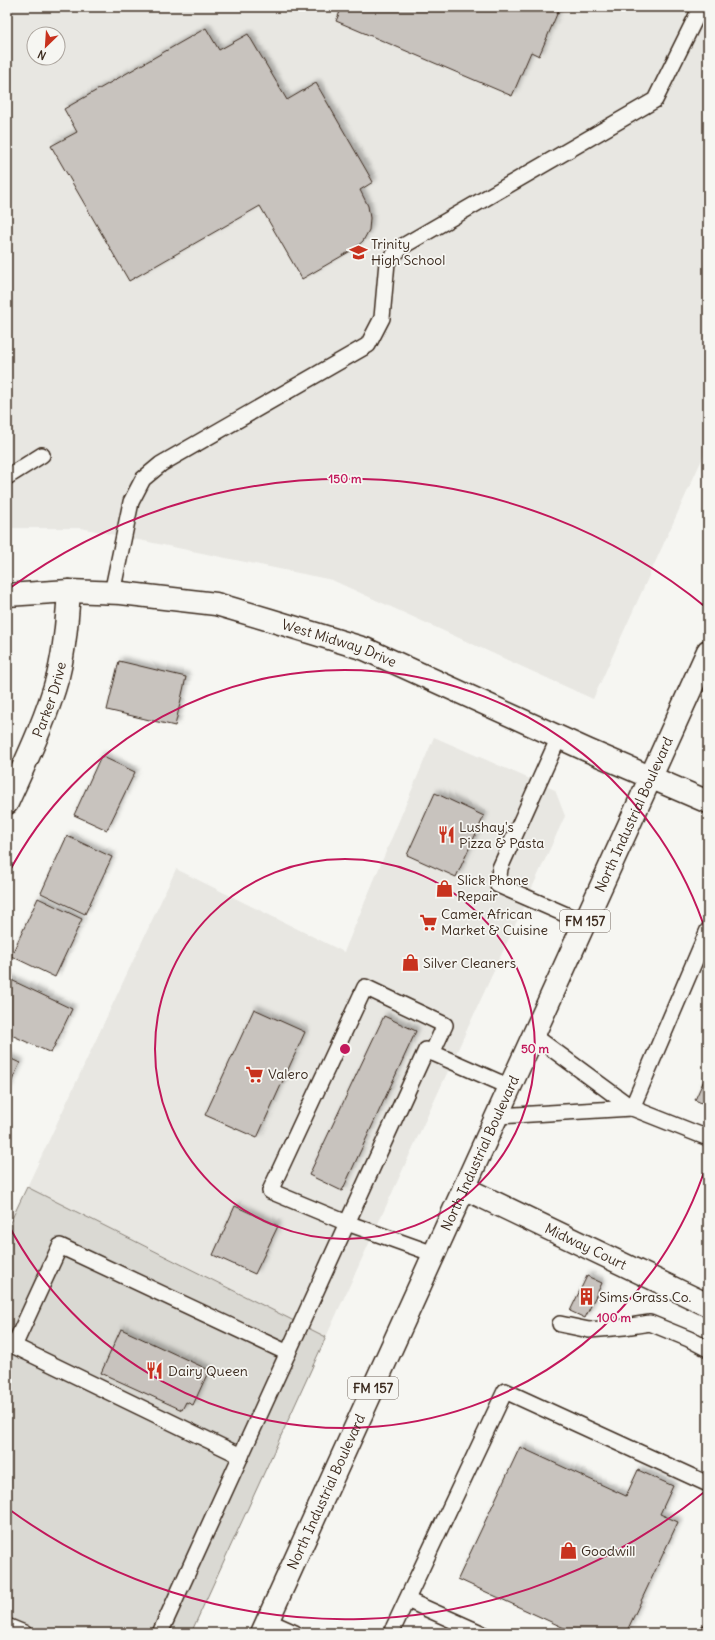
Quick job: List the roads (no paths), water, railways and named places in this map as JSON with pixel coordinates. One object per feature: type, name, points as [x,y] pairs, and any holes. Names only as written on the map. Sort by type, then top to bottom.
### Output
[{"type":"street","name":"West Midway Drive","points":[[7,595],[69,591],[112,593],[216,604],[365,649],[559,737],[708,802]]},
{"type":"street","name":"Parker Drive","points":[[7,803],[41,728],[58,675],[66,627],[69,591]]},
{"type":"street","name":"North Industrial Boulevard","points":[[265,1627],[708,651]]},
{"type":"street","name":"Midway Court","points":[[464,1188],[708,1305]]},
{"type":"lane","points":[[112,593],[131,502],[143,479],[161,464],[368,345],[382,318],[387,262],[404,246],[655,100],[701,7]]},
{"type":"lane","points":[[7,477],[42,455]]},
{"type":"lane","points":[[559,737],[500,868],[498,885],[585,923]]},
{"type":"lane","points":[[632,1108],[708,930]]},
{"type":"lane","points":[[432,1053],[445,1025],[365,988],[270,1191],[347,1223],[434,1254]]},
{"type":"lane","points":[[533,1035],[632,1108],[708,1138]]},
{"type":"lane","points":[[160,1633],[426,1050],[510,1087]]},
{"type":"lane","points":[[497,1116],[632,1108]]},
{"type":"lane","points":[[241,1456],[14,1346],[60,1246],[288,1353]]},
{"type":"lane","points":[[560,1324],[589,1330],[650,1323],[689,1338],[708,1349]]},
{"type":"lane","points":[[391,1633],[505,1391],[708,1484]]},
{"type":"lane","points":[[407,1600],[480,1633]]},
{"type":"lane","points":[[7,1626],[24,1633]]},
{"type":"lane","points":[[265,1627],[295,1633]]},
{"type":"place","name":"Trinity High School","points":[[358,252]]},
{"type":"place","name":"Lushay's Pizza & Pasta","points":[[446,835]]},
{"type":"place","name":"Slick Phone Repair","points":[[444,888]]},
{"type":"place","name":"Camer African Market & Cuisine","points":[[428,922]]},
{"type":"place","name":"Silver Cleaners","points":[[410,963]]},
{"type":"place","name":"Valero","points":[[255,1074]]},
{"type":"place","name":"Sims Grass Co.","points":[[586,1297]]},
{"type":"place","name":"Dairy Queen","points":[[155,1371]]},
{"type":"place","name":"Goodwill","points":[[568,1551]]}]
